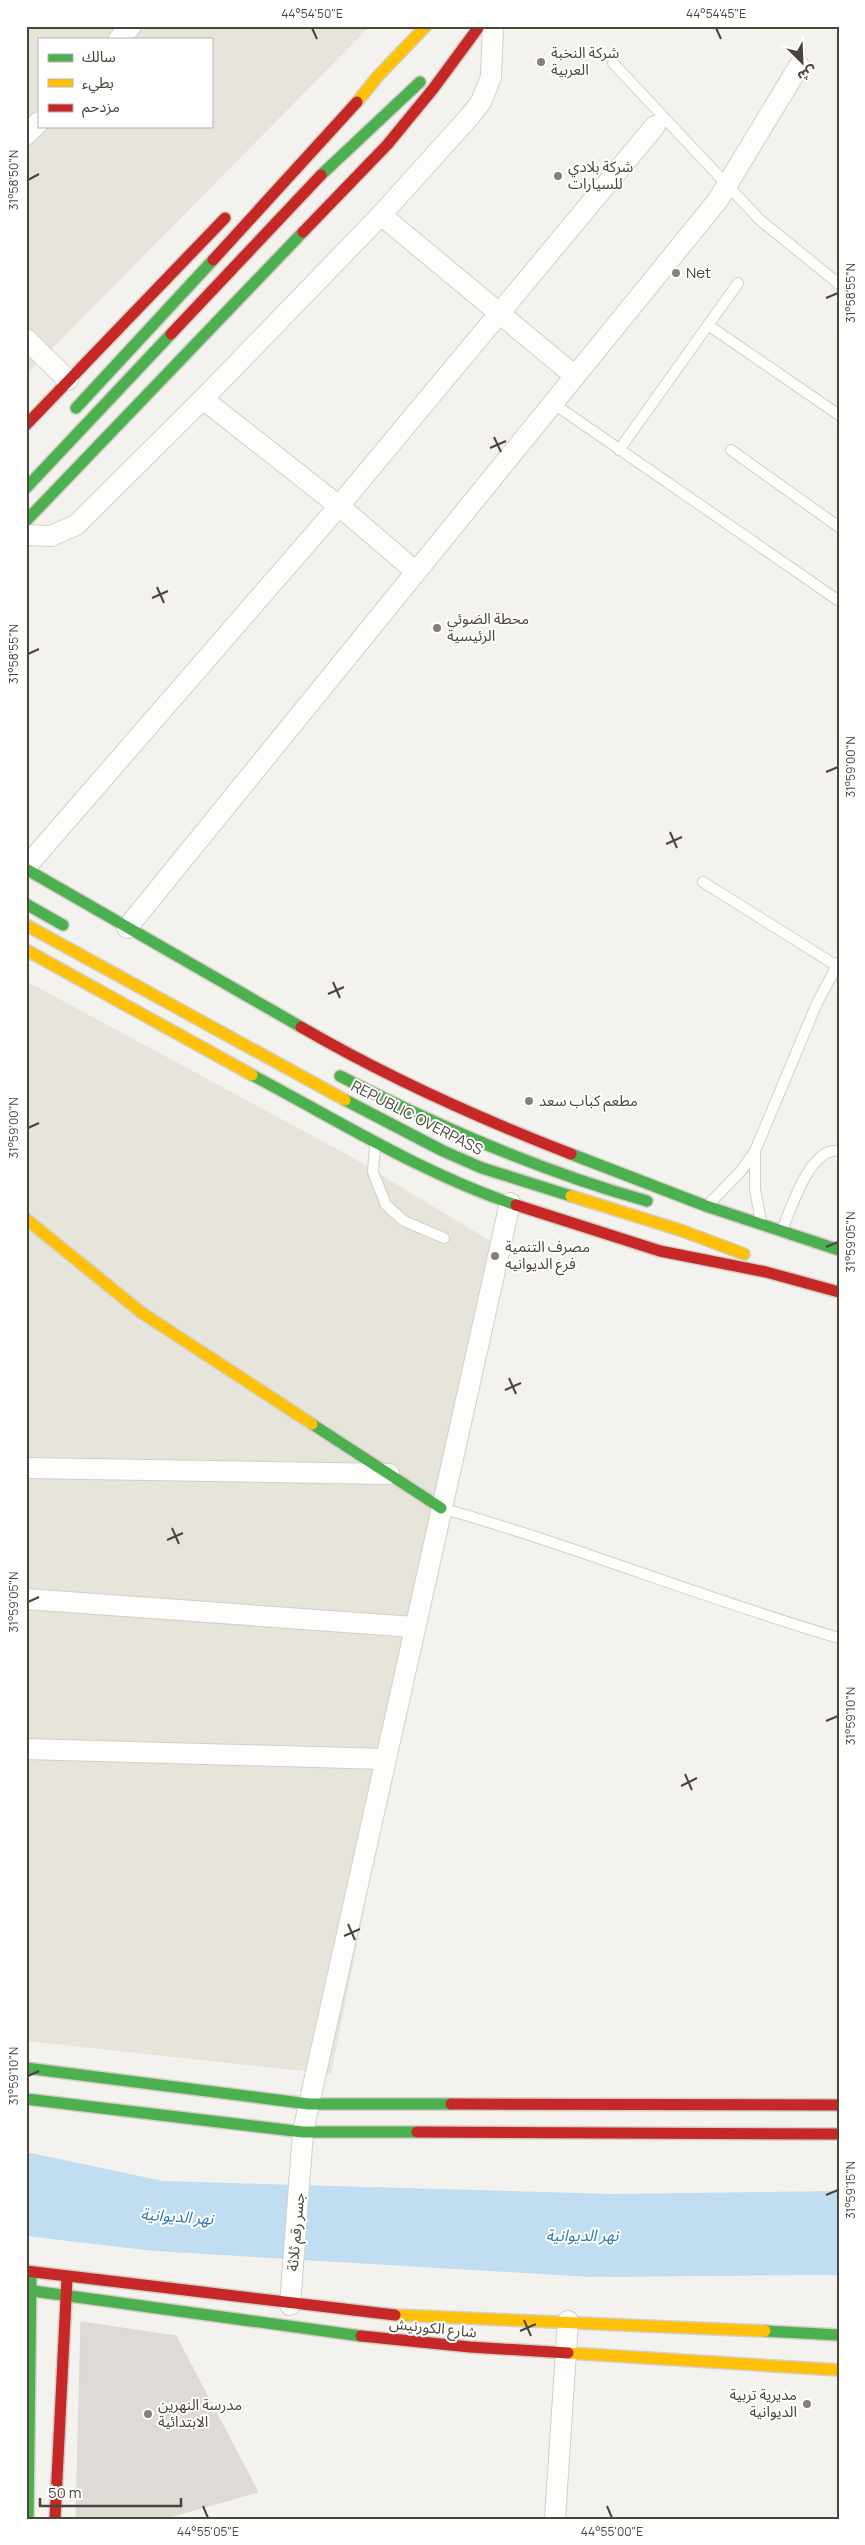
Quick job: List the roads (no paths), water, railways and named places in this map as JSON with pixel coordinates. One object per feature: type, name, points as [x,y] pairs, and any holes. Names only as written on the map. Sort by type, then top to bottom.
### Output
[{"type":"main road","points":[[66,419],[184,289],[345,117],[378,76],[426,26]]},
{"type":"main road","points":[[26,488],[323,173],[483,27]]},
{"type":"main road","points":[[26,521],[386,145],[483,27]]},
{"type":"main road","points":[[330,113],[378,76]]},
{"type":"main road","points":[[26,425],[234,208]]},
{"type":"main road","points":[[26,868],[346,1053],[414,1087],[550,1146],[706,1206],[839,1250]]},
{"type":"main road","points":[[26,904],[73,930]]},
{"type":"main road","name":"REPUBLIC OVERPASS","points":[[26,925],[378,1118],[443,1151],[482,1168],[680,1230],[817,1284]]},
{"type":"main road","points":[[26,950],[375,1144],[510,1203],[563,1222],[660,1251],[817,1284],[839,1292]]},
{"type":"main road","name":"REPUBLIC OVERPASS","points":[[326,1068],[463,1136],[509,1155],[657,1203]]},
{"type":"main road","points":[[683,1210],[786,1234]]},
{"type":"main road","points":[[26,1219],[142,1312],[441,1508]]},
{"type":"main road","points":[[26,2068],[309,2104],[839,2105]]},
{"type":"main road","points":[[26,2099],[303,2132],[839,2134]]},
{"type":"main road","points":[[28,2272],[28,2519]]},
{"type":"main road","name":"شارع الكورنيش","points":[[28,2272],[290,2300],[432,2318],[568,2321],[839,2335]]},
{"type":"main road","points":[[55,2519],[65,2295],[68,2276]]},
{"type":"main road","name":"شارع الكورنيش","points":[[29,2290],[357,2336],[470,2347],[608,2354],[839,2370]]},
{"type":"main road","points":[[608,2323],[598,2327],[593,2337],[594,2346],[608,2354]]},
{"type":"street","points":[[119,38],[130,26]]},
{"type":"street","points":[[26,535],[51,536],[76,525],[203,399],[381,215],[482,102],[491,77],[483,27]]},
{"type":"street","points":[[127,928],[415,571],[554,404],[728,185],[799,66]]},
{"type":"street","points":[[26,135],[38,123]]},
{"type":"street","points":[[26,868],[339,506],[655,126]]},
{"type":"street","points":[[381,215],[575,376]]},
{"type":"street","points":[[26,339],[68,380]]},
{"type":"street","points":[[203,399],[339,506],[415,571]]},
{"type":"street","name":"جسر رقم ثلاثة","points":[[290,2300],[303,2132],[414,1626],[510,1203]]},
{"type":"street","points":[[26,1468],[390,1474]]},
{"type":"street","points":[[26,1599],[414,1626]]},
{"type":"street","points":[[26,1749],[385,1758]]},
{"type":"street","points":[[555,2519],[568,2321]]},
{"type":"lane","points":[[613,63],[760,220],[838,282]]},
{"type":"lane","points":[[618,450],[738,283]]},
{"type":"lane","points":[[708,325],[839,415]]},
{"type":"lane","points":[[554,404],[618,450],[839,600]]},
{"type":"lane","points":[[731,450],[839,527]]},
{"type":"lane","points":[[703,882],[838,964],[817,1003],[756,1151],[741,1171],[706,1206]]},
{"type":"lane","points":[[375,1144],[373,1172],[386,1205],[404,1221],[444,1238]]},
{"type":"lane","points":[[756,1151],[756,1189],[762,1226]]},
{"type":"lane","points":[[786,1234],[809,1169],[822,1155],[839,1151]]},
{"type":"lane","points":[[441,1508],[516,1529],[788,1623],[839,1638]]},
{"type":"water","name":"نهر الديوانية","points":[[26,2152],[163,2181],[612,2194],[839,2191],[839,2275],[592,2277],[154,2251],[26,2236]]},
{"type":"place","name":"شركة النخبة العربية","points":[[541,62]]},
{"type":"place","name":"شركة بلادي للسيارات","points":[[558,176]]},
{"type":"place","name":"Net","points":[[676,273]]},
{"type":"place","name":"محطة الضوئي الرئيسية","points":[[437,628]]},
{"type":"place","name":"مطعم كباب سعد","points":[[529,1101]]},
{"type":"place","name":"مصرف التنمية فرع الديوانيه","points":[[495,1256]]},
{"type":"place","name":"مديرية تربية الديوانية","points":[[807,2404]]},
{"type":"place","name":"مدرسة النهرين الابتدائية","points":[[148,2414]]}]
